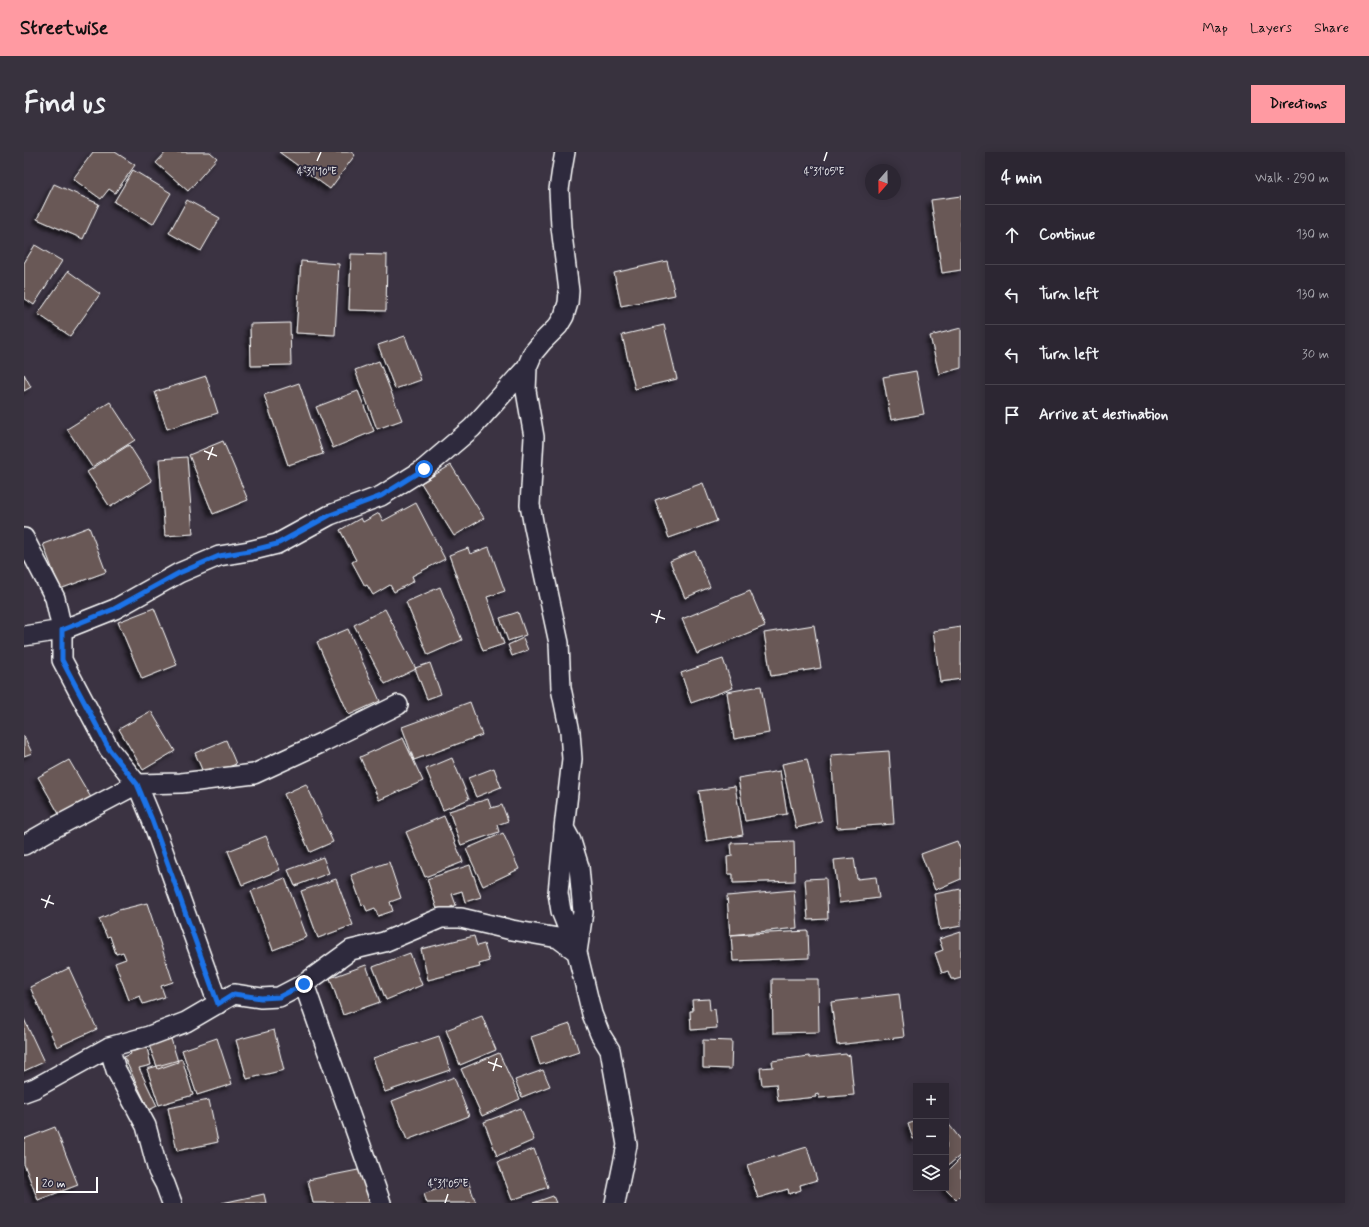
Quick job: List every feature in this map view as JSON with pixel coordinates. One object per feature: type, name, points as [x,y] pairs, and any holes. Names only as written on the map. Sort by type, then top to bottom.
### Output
[{"type":"street","points":[[24,636],[62,630],[114,609],[179,573],[219,556],[277,544],[330,515],[381,496],[424,469],[472,428],[527,367],[533,353],[558,326],[564,316],[568,304],[569,291],[561,227],[559,190],[565,152]]},
{"type":"street","points":[[527,367],[526,391],[534,436],[530,504],[559,642],[561,688],[570,732],[572,759],[558,893],[561,911],[577,952],[592,1014],[600,1034],[610,1050],[627,1145],[615,1203]]},
{"type":"street","points":[[24,538],[54,598],[62,630],[62,660],[109,749],[137,784],[152,820],[218,1004]]},
{"type":"street","points":[[24,845],[137,784],[181,782],[254,774],[398,705]]},
{"type":"street","points":[[24,1092],[35,1088],[109,1047],[149,1036],[186,1022],[234,994],[261,998],[279,997],[304,984],[351,950],[384,942],[441,918],[461,918],[512,930],[558,938],[577,952]]},
{"type":"street","points":[[304,984],[381,1203]]},
{"type":"street","points":[[109,1047],[116,1070],[146,1126],[158,1171],[172,1203]]},
{"type":"building","points":[[93,152],[115,152],[135,165],[115,193],[109,189],[101,199],[73,179]]},
{"type":"building","points":[[166,152],[210,152],[217,158],[188,191],[156,163]]},
{"type":"building","points":[[279,152],[351,152],[355,155],[330,189]]},
{"type":"building","points":[[133,170],[171,193],[153,224],[114,202]]},
{"type":"building","points":[[54,184],[99,204],[83,239],[37,219]]},
{"type":"building","points":[[961,196],[961,270],[942,273],[931,200]]},
{"type":"building","points":[[187,200],[220,218],[201,251],[169,233]]},
{"type":"building","points":[[35,245],[62,261],[34,305],[24,298],[24,263]]},
{"type":"building","points":[[351,254],[387,255],[386,311],[349,310]]},
{"type":"building","points":[[301,261],[339,264],[335,335],[296,333]]},
{"type":"building","points":[[667,261],[675,295],[621,306],[614,273]]},
{"type":"building","points":[[68,271],[100,294],[70,336],[38,314]]},
{"type":"building","points":[[290,323],[291,365],[251,366],[250,324]]},
{"type":"building","points":[[664,325],[677,379],[635,389],[622,335]]},
{"type":"building","points":[[961,328],[961,368],[939,374],[930,336]]},
{"type":"building","points":[[405,336],[421,380],[395,389],[378,345]]},
{"type":"building","points":[[379,361],[402,420],[377,429],[355,370]]},
{"type":"building","points":[[916,371],[924,414],[891,420],[883,377]]},
{"type":"building","points":[[24,374],[31,387],[24,391]]},
{"type":"building","points":[[206,376],[218,413],[167,429],[155,392]]},
{"type":"building","points":[[299,383],[323,454],[288,465],[264,395]]},
{"type":"building","points":[[358,391],[374,431],[333,448],[316,407]]},
{"type":"building","points":[[110,402],[135,440],[92,467],[67,429]]},
{"type":"building","points":[[223,441],[248,500],[213,514],[189,455]]},
{"type":"building","points":[[129,445],[152,481],[110,507],[87,472]]},
{"type":"building","points":[[187,457],[193,534],[165,536],[159,459]]},
{"type":"building","points":[[451,465],[484,518],[454,536],[421,483]]},
{"type":"building","points":[[703,483],[717,521],[669,538],[655,500]]},
{"type":"building","points":[[416,503],[445,559],[412,576],[414,581],[394,592],[390,585],[373,595],[367,585],[365,586],[352,562],[356,560],[340,530],[361,518],[363,522],[379,513],[383,521]]},
{"type":"building","points":[[89,527],[106,572],[60,589],[43,544]]},
{"type":"building","points":[[489,547],[505,591],[487,597],[504,644],[483,651],[449,555],[468,548],[470,554]]},
{"type":"building","points":[[695,551],[710,587],[685,598],[670,561]]},
{"type":"building","points":[[440,587],[462,640],[428,655],[406,602]]},
{"type":"building","points":[[750,591],[765,626],[697,654],[682,619]]},
{"type":"building","points":[[154,608],[177,665],[142,679],[118,622]]},
{"type":"building","points":[[385,609],[416,669],[385,684],[354,625]]},
{"type":"building","points":[[518,612],[526,635],[508,641],[500,618]]},
{"type":"building","points":[[814,625],[821,668],[771,676],[764,633]]},
{"type":"building","points":[[961,627],[961,679],[940,682],[933,631]]},
{"type":"building","points":[[348,629],[380,701],[349,715],[317,642]]},
{"type":"building","points":[[523,638],[528,650],[512,656],[508,645]]},
{"type":"building","points":[[723,659],[733,688],[691,703],[681,673]]},
{"type":"building","points":[[430,663],[441,694],[427,699],[415,668]]},
{"type":"building","points":[[761,686],[769,733],[734,739],[727,692]]},
{"type":"building","points":[[470,702],[482,735],[414,760],[402,727]]},
{"type":"building","points":[[151,711],[175,751],[143,770],[119,729]]},
{"type":"building","points":[[24,736],[32,753],[24,756]]},
{"type":"building","points":[[403,738],[423,781],[379,800],[360,757]]},
{"type":"building","points":[[226,740],[236,764],[205,777],[195,753]]},
{"type":"building","points":[[889,751],[894,824],[837,828],[831,755]]},
{"type":"building","points":[[452,758],[469,799],[443,810],[426,769]]},
{"type":"building","points":[[807,759],[822,822],[796,828],[782,764]]},
{"type":"building","points":[[69,760],[93,801],[62,819],[38,777]]},
{"type":"building","points":[[494,768],[501,787],[476,797],[468,778]]},
{"type":"building","points":[[780,771],[787,814],[745,821],[738,778]]},
{"type":"building","points":[[306,784],[333,842],[310,852],[284,794]]},
{"type":"building","points":[[735,786],[743,835],[707,841],[699,791]]},
{"type":"building","points":[[488,799],[491,808],[502,805],[508,821],[497,825],[499,832],[461,845],[449,811]]},
{"type":"building","points":[[444,816],[463,862],[425,877],[406,832]]},
{"type":"building","points":[[503,833],[519,869],[483,886],[466,849]]},
{"type":"building","points":[[266,836],[280,870],[242,885],[228,851]]},
{"type":"building","points":[[794,841],[795,881],[733,883],[733,874],[728,874],[727,857],[732,856],[731,843]]},
{"type":"building","points":[[957,841],[961,851],[961,879],[935,890],[921,854]]},
{"type":"building","points":[[323,857],[329,873],[295,886],[288,870]]},
{"type":"building","points":[[854,858],[857,879],[876,877],[879,898],[839,903],[834,860]]},
{"type":"building","points":[[389,862],[401,898],[390,902],[393,911],[378,916],[375,908],[367,911],[364,904],[362,905],[351,875]]},
{"type":"building","points":[[470,865],[481,897],[465,902],[462,891],[452,894],[456,905],[438,912],[427,879]]},
{"type":"building","points":[[285,878],[307,937],[273,950],[251,891]]},
{"type":"building","points":[[826,878],[828,919],[808,920],[805,879]]},
{"type":"building","points":[[336,879],[353,925],[318,938],[301,891]]},
{"type":"building","points":[[961,889],[961,926],[940,930],[934,894]]},
{"type":"building","points":[[794,890],[797,928],[730,935],[727,896]]},
{"type":"building","points":[[147,903],[173,982],[161,986],[165,997],[143,1004],[140,996],[129,1000],[115,963],[126,959],[123,952],[116,954],[110,936],[107,937],[99,919],[119,910]]},
{"type":"building","points":[[808,931],[809,958],[733,961],[731,935]]},
{"type":"building","points":[[961,932],[961,978],[954,980],[951,979],[948,971],[942,973],[935,953],[943,950],[939,939]]},
{"type":"building","points":[[474,936],[477,946],[484,944],[489,961],[479,964],[480,967],[428,980],[421,949]]},
{"type":"building","points":[[410,953],[422,985],[386,1000],[373,967]]},
{"type":"building","points":[[366,965],[380,1002],[343,1015],[330,978]]},
{"type":"building","points":[[69,968],[97,1029],[57,1047],[30,987]]},
{"type":"building","points":[[772,979],[818,979],[819,1032],[773,1033]]},
{"type":"building","points":[[899,994],[904,1037],[837,1045],[831,1002]]},
{"type":"building","points":[[709,999],[710,1010],[715,1009],[717,1028],[691,1030],[690,1011],[693,1011],[692,1000]]},
{"type":"building","points":[[482,1016],[496,1050],[460,1065],[446,1030]]},
{"type":"building","points":[[24,1019],[44,1062],[24,1071]]},
{"type":"building","points":[[570,1024],[579,1052],[540,1065],[531,1037]]},
{"type":"building","points":[[274,1030],[284,1070],[247,1079],[236,1040]]},
{"type":"building","points":[[439,1036],[450,1070],[385,1092],[373,1058]]},
{"type":"building","points":[[217,1038],[232,1084],[197,1095],[182,1050]]},
{"type":"building","points":[[171,1039],[178,1062],[158,1069],[149,1045]]},
{"type":"building","points":[[703,1040],[732,1041],[731,1069],[703,1068]]},
{"type":"building","points":[[147,1048],[151,1065],[139,1068],[157,1106],[149,1110],[124,1057],[131,1054],[130,1052]]},
{"type":"building","points":[[499,1053],[520,1099],[482,1116],[461,1069]]},
{"type":"building","points":[[846,1054],[847,1056],[850,1055],[854,1095],[819,1098],[818,1094],[815,1095],[816,1097],[778,1101],[776,1084],[762,1085],[760,1068],[773,1067],[772,1061],[809,1056],[810,1058]]},
{"type":"building","points":[[182,1059],[193,1095],[159,1105],[147,1069]]},
{"type":"building","points":[[543,1070],[550,1086],[522,1097],[515,1080]]},
{"type":"building","points":[[454,1077],[469,1116],[407,1140],[392,1101]]},
{"type":"building","points":[[209,1100],[218,1142],[177,1151],[168,1108]]},
{"type":"building","points":[[521,1108],[534,1140],[497,1156],[484,1122]]},
{"type":"building","points":[[913,1122],[913,1139],[908,1124]]},
{"type":"building","points":[[949,1125],[961,1140],[961,1155],[949,1165]]},
{"type":"building","points":[[55,1127],[78,1185],[38,1200],[24,1164],[24,1139]]},
{"type":"building","points":[[807,1147],[817,1180],[800,1185],[801,1190],[789,1194],[788,1189],[758,1198],[747,1165]]},
{"type":"building","points":[[534,1149],[548,1187],[512,1200],[498,1162]]},
{"type":"building","points":[[961,1158],[961,1195],[956,1200],[947,1191],[949,1191],[949,1170]]},
{"type":"building","points":[[363,1169],[371,1203],[313,1203],[308,1180]]},
{"type":"building","points":[[467,1178],[476,1203],[427,1203],[424,1194]]},
{"type":"building","points":[[264,1194],[266,1203],[222,1203]]},
{"type":"building","points":[[553,1196],[556,1203],[533,1203]]},
{"type":"route","points":[[304,984],[279,997],[261,998],[234,994],[218,1004],[152,820],[137,784],[109,749],[62,660],[62,630],[114,609],[179,573],[219,556],[277,544],[330,515],[381,496],[424,469]]}]
